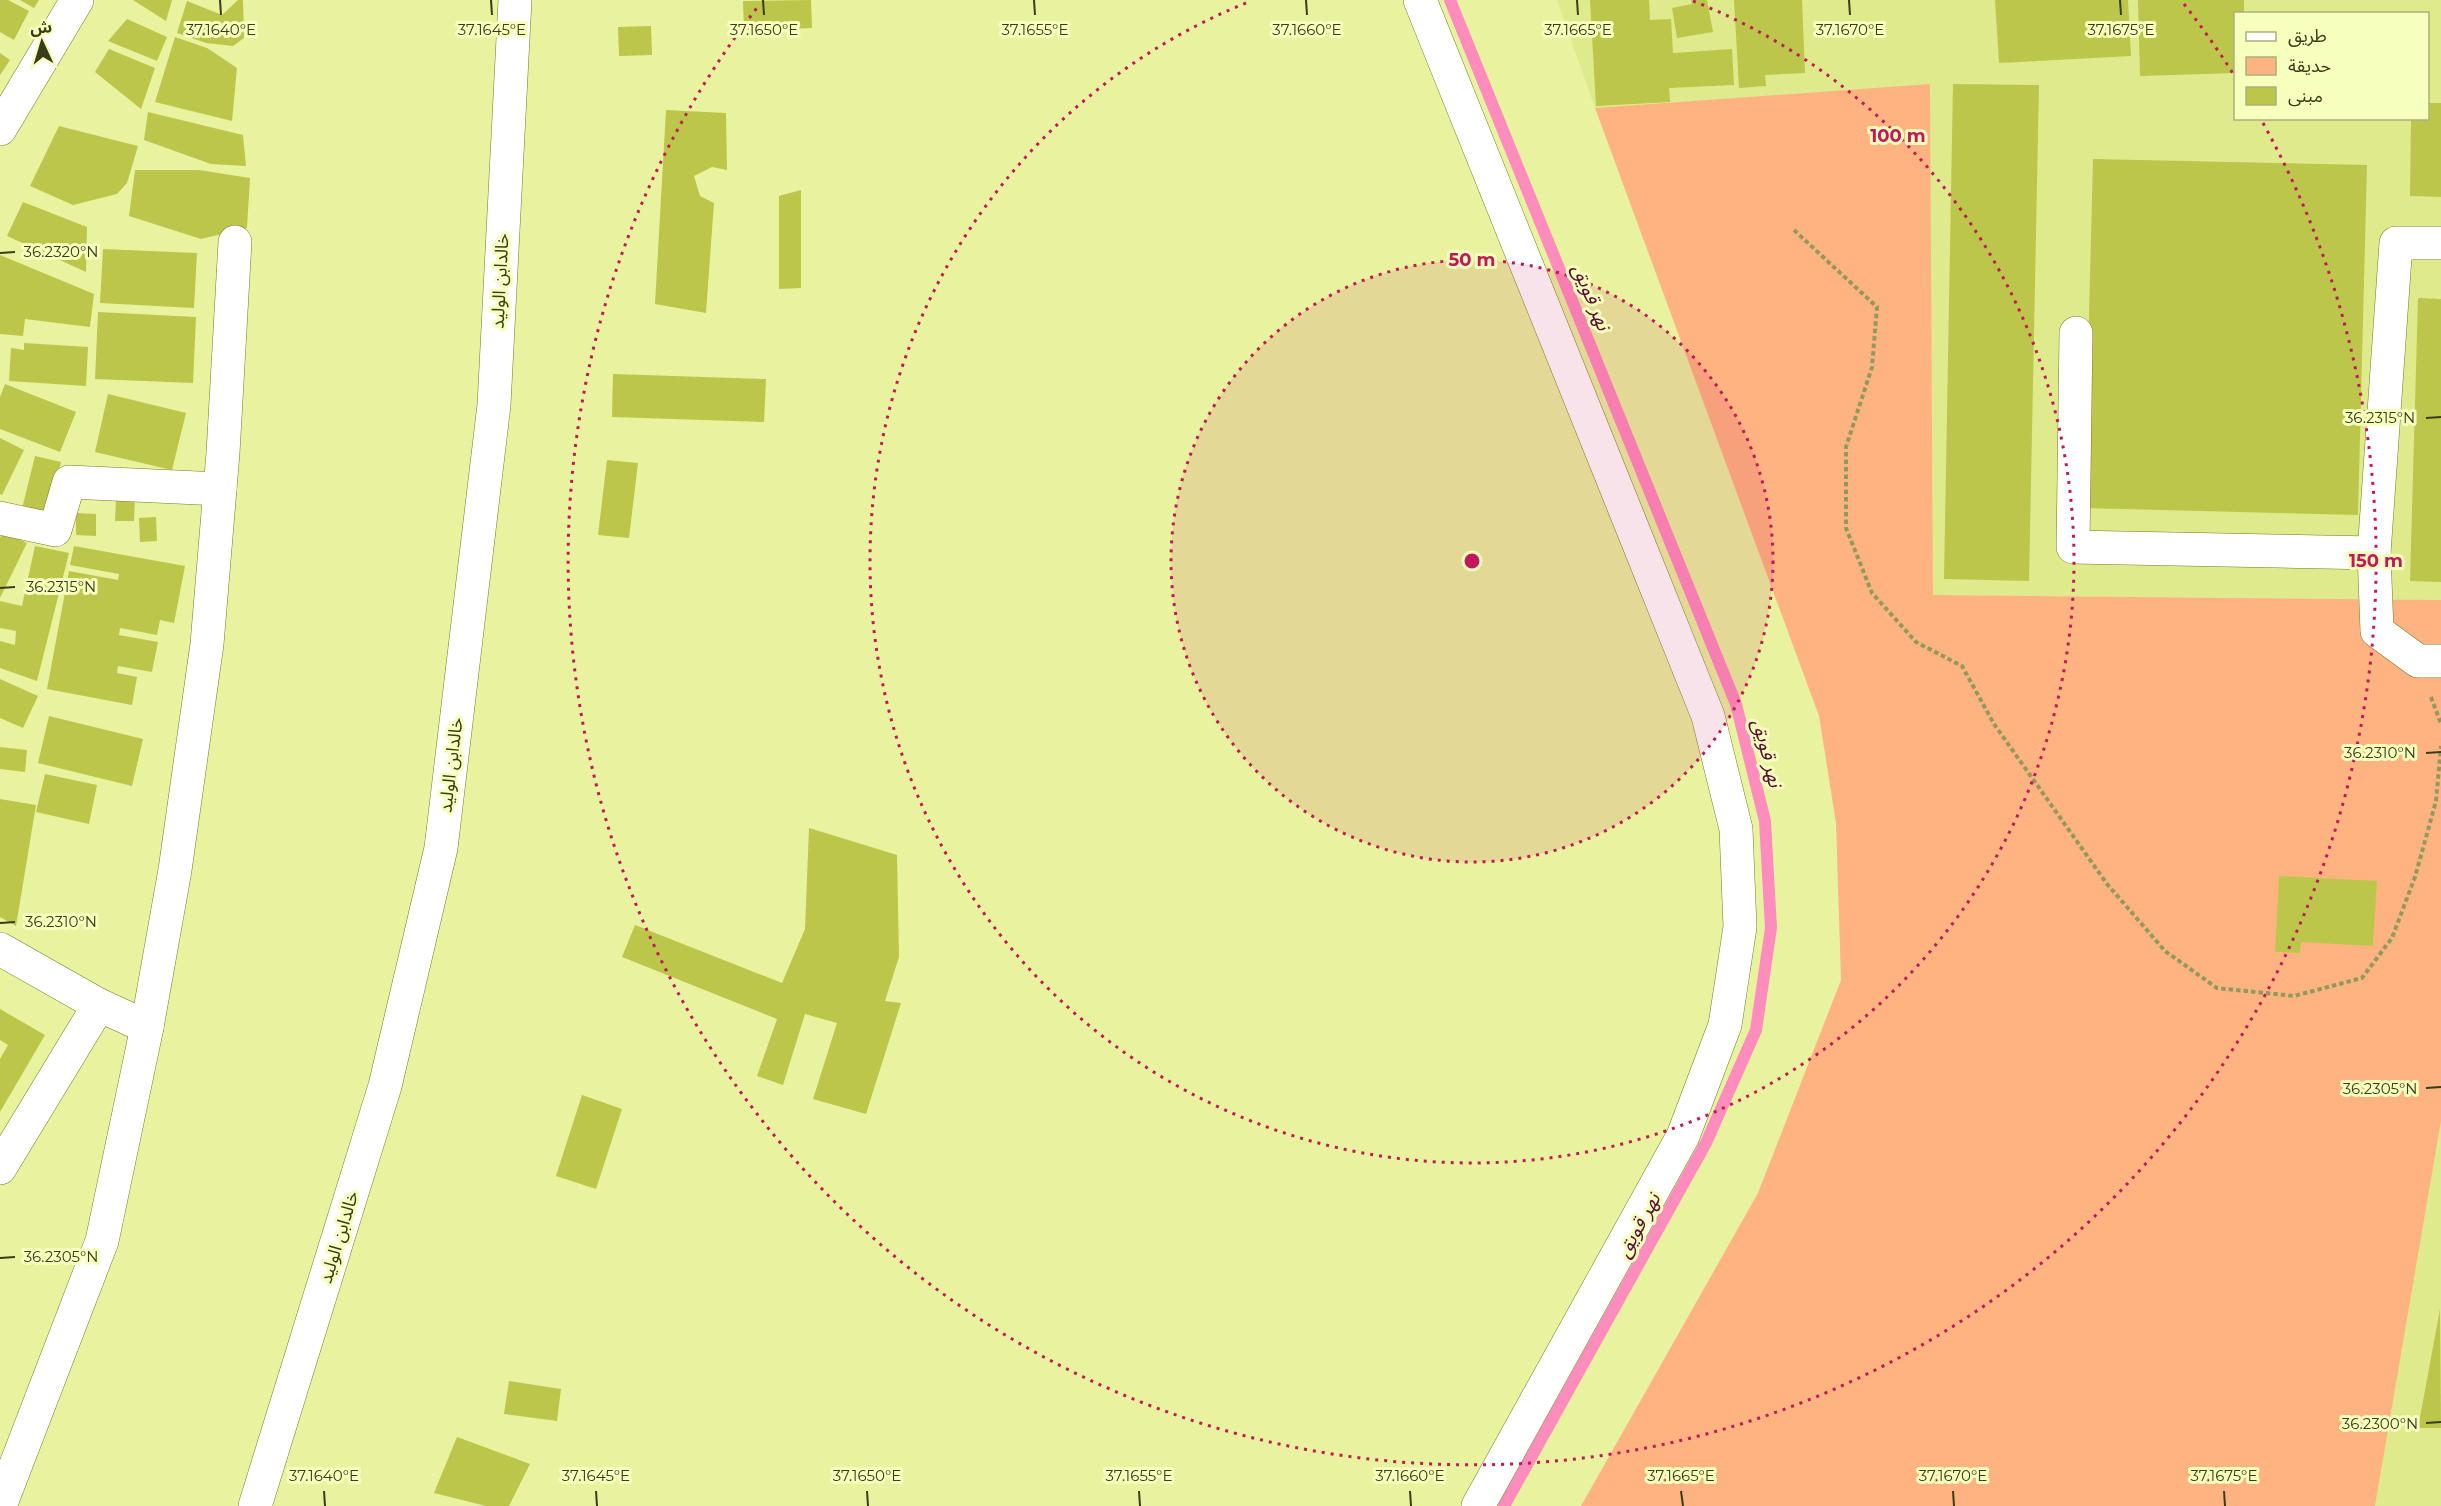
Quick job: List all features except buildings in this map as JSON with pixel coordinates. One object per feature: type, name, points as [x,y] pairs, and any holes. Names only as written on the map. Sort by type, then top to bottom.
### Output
[{"type":"street","points":[[0,129],[77,0]]},
{"type":"street","name":"خالدابن الوليد","points":[[255,1506],[385,1086],[441,849],[494,405],[515,0]]},
{"type":"street","points":[[1420,0],[1708,716],[1736,829],[1740,927],[1725,1025],[1683,1136],[1478,1506]]},
{"type":"street","points":[[0,1506],[102,1241],[147,1026],[175,870],[206,655],[220,489],[235,242]]},
{"type":"street","points":[[2441,243],[2396,243],[2374,553],[2377,631],[2418,661],[2441,661]]},
{"type":"street","points":[[2076,333],[2073,547],[2374,553]]},
{"type":"street","points":[[0,518],[56,530],[69,482],[220,489]]},
{"type":"street","points":[[0,950],[99,1005],[147,1026]]},
{"type":"street","points":[[0,1168],[99,1005]]},
{"type":"path","points":[[1794,230],[1877,307],[1872,367],[1846,447],[1846,528],[1872,593],[1916,642],[1962,666],[1994,724],[2100,875],[2165,951],[2217,988],[2294,996],[2362,978],[2392,938],[2415,877],[2436,801],[2441,746]]},
{"type":"shaded area","points":[[1557,0],[2441,0],[2441,600],[1933,595],[1929,85],[1595,108]]},
{"type":"shaded area","points":[[2441,1121],[2441,1506],[2375,1506]]},
{"type":"green space","points":[[1930,84],[1933,595],[2441,600],[2441,1121],[2375,1506],[1581,1506],[1758,1193],[1841,980],[1836,823],[1819,716],[1595,108]]},
{"type":"waterway","name":"نهر قويق","points":[[1450,0],[1736,704],[1765,821],[1771,928],[1756,1030],[1706,1143],[1504,1506]]}]
